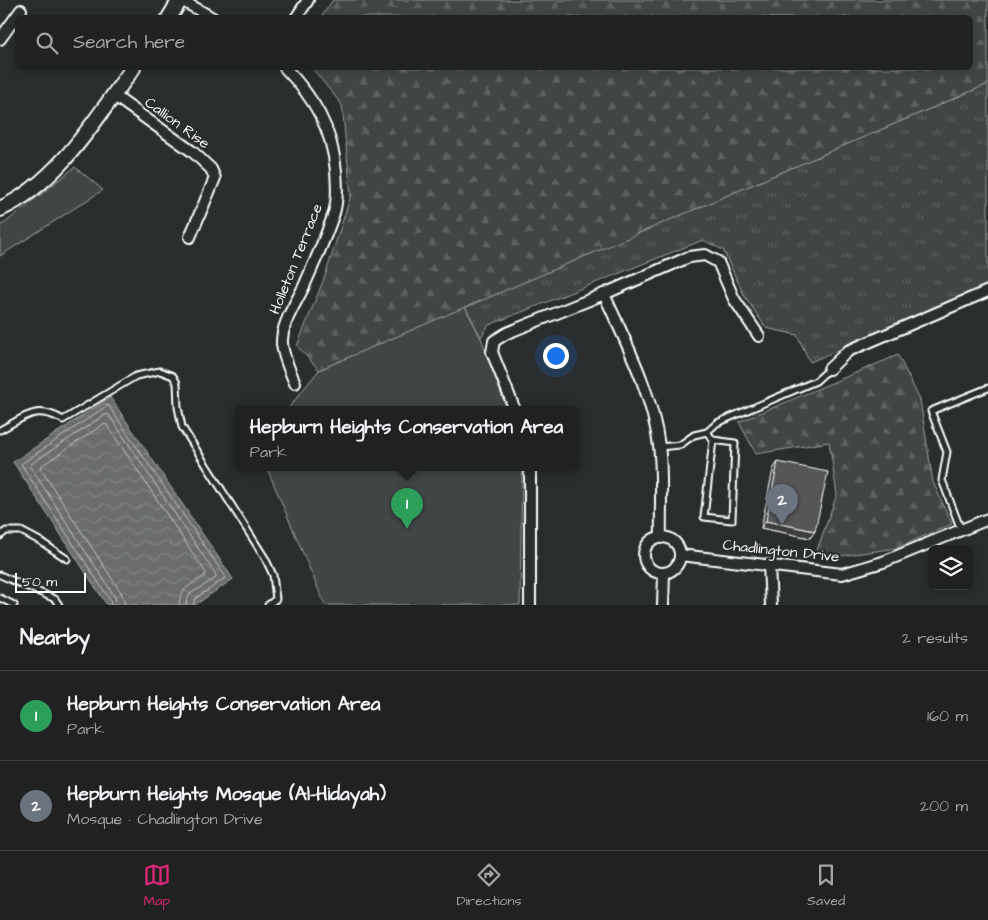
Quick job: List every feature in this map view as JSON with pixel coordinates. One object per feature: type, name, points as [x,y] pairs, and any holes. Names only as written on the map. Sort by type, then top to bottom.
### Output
[{"type":"street","points":[[171,15],[181,0],[208,15]]},
{"type":"street","points":[[298,15],[308,0]]},
{"type":"street","points":[[17,15],[21,10]]},
{"type":"street","points":[[0,39],[15,18]]},
{"type":"street","points":[[0,209],[12,204],[26,194],[57,167],[77,144],[132,70]]},
{"type":"street","name":"Holleton Terrace","points":[[286,70],[311,100],[322,118],[330,139],[335,161],[337,192],[334,212],[283,331],[282,344],[296,383]]},
{"type":"street","name":"Callion Rise","points":[[113,95],[193,152],[211,169],[215,178],[190,237]]},
{"type":"street","points":[[513,406],[492,352],[494,340],[689,257],[705,255],[718,262],[734,299],[759,336]]},
{"type":"street","points":[[829,369],[848,351],[988,291]]},
{"type":"street","points":[[604,294],[639,373],[653,415],[659,446],[661,538]]},
{"type":"street","points":[[530,471],[530,605]]},
{"type":"street","name":"Chadlington Drive","points":[[680,555],[842,574],[883,562],[988,519]]},
{"type":"street","points":[[661,538],[673,541],[680,555],[676,566],[664,573],[652,570],[645,560],[650,543],[661,538]]},
{"type":"street","points":[[768,566],[771,605]]},
{"type":"street","points":[[663,605],[664,573]]},
{"type":"lane","points":[[659,446],[680,445],[694,436],[707,432],[717,423],[816,381],[829,369]]},
{"type":"lane","points":[[0,430],[38,411],[51,413],[63,420],[136,376],[160,371],[173,376],[177,383],[178,407],[182,427],[265,558],[273,575],[276,599],[268,605]]},
{"type":"lane","points":[[961,530],[942,480],[947,452],[931,411],[988,388]]},
{"type":"lane","points":[[707,432],[713,440],[704,517],[732,520],[736,443],[713,440]]},
{"type":"lane","points":[[0,536],[6,531],[21,531],[67,559]]},
{"type":"lane","points":[[0,575],[55,600],[59,605]]},
{"type":"lane","points":[[0,598],[14,605]]},
{"type":"green space","points":[[333,0],[988,0],[988,84],[319,370],[297,346],[325,276],[351,195],[342,105],[314,70],[973,70],[973,15],[322,15]]},
{"type":"green space","points":[[988,84],[988,286],[810,362],[797,335],[766,328],[744,295],[723,250],[703,240],[489,325],[481,337],[465,307]]},
{"type":"green space","points":[[75,167],[103,190],[0,256],[0,225]]},
{"type":"green space","points":[[465,307],[481,338],[506,406],[290,406],[319,370]]},
{"type":"green space","points":[[898,355],[920,400],[933,482],[952,524],[897,548],[840,556],[816,553],[837,494],[829,442],[756,454],[739,422]]},
{"type":"green space","points":[[268,471],[522,471],[520,605],[325,605]]},
{"type":"water","points":[[110,397],[233,579],[195,605],[107,605],[13,462]]},
{"type":"building","points":[[778,462],[828,472],[815,531],[766,521]]},
{"type":"place","name":"Hepburn Heights Mosque (Al-Hidayah)","points":[[782,525]]},
{"type":"place","name":"Hepburn Heights Conservation Area","points":[[407,529]]}]
